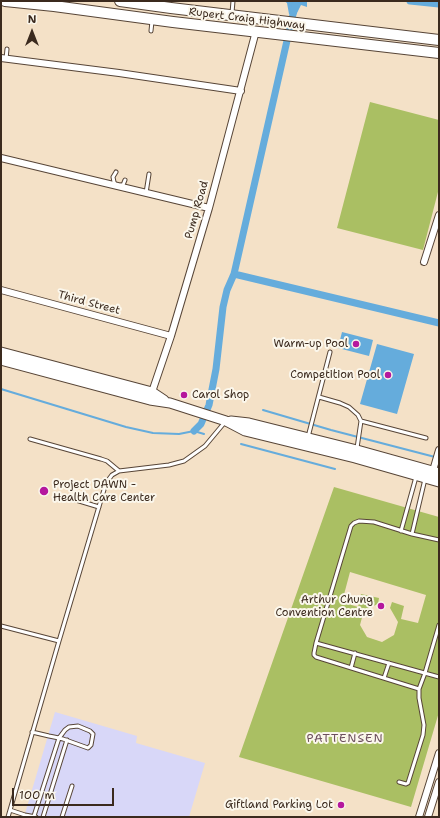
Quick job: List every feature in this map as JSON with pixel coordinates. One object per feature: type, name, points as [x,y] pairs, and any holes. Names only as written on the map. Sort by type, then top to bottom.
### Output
[{"type":"main road","name":"Rupert Craig Highway","points":[[5,1],[303,38],[439,53]]},
{"type":"main road","name":"Rupert Craig Highway","points":[[126,1],[439,40]]},
{"type":"main road","points":[[1,352],[152,392],[172,404]]},
{"type":"main road","points":[[1,360],[150,400],[172,404],[224,420],[249,423],[308,436],[357,450],[417,471]]},
{"type":"main road","points":[[224,420],[245,431],[355,458],[433,474]]},
{"type":"street","name":"Pump Road","points":[[152,392],[171,336],[209,208],[256,31]]},
{"type":"street","points":[[3,59],[119,73],[241,91]]},
{"type":"street","points":[[1,158],[209,208]]},
{"type":"street","points":[[424,262],[439,215]]},
{"type":"street","name":"Third Street","points":[[1,290],[171,336]]},
{"type":"street","points":[[433,474],[439,450]]},
{"type":"street","points":[[419,817],[439,754]]},
{"type":"street","points":[[428,817],[439,782]]},
{"type":"lane","points":[[232,15],[233,1]]},
{"type":"lane","points":[[151,31],[152,19]]},
{"type":"lane","points":[[3,59],[7,49]]},
{"type":"lane","points":[[116,172],[114,177],[115,185],[123,185],[124,180]]},
{"type":"lane","points":[[146,193],[149,174]]},
{"type":"lane","points":[[308,436],[330,352]]},
{"type":"lane","points":[[319,397],[340,402],[358,415],[362,421],[357,450]]},
{"type":"lane","points":[[8,817],[106,484],[112,475],[119,470],[169,465],[184,461],[205,446],[224,420]]},
{"type":"lane","points":[[362,421],[426,438]]},
{"type":"lane","points":[[30,439],[107,461],[119,470]]},
{"type":"lane","points":[[401,531],[417,471]]},
{"type":"lane","points":[[412,534],[433,474]]},
{"type":"lane","points":[[66,497],[99,507]]},
{"type":"lane","points":[[419,689],[316,656],[314,653],[351,526],[354,523],[359,521],[374,522],[401,531],[439,540]]},
{"type":"lane","points":[[399,782],[406,784],[408,783],[423,735],[424,725],[419,698],[419,689],[439,625]]},
{"type":"lane","points":[[1,626],[59,641]]},
{"type":"lane","points":[[316,642],[439,677]]},
{"type":"lane","points":[[351,668],[355,653]]},
{"type":"lane","points":[[384,678],[389,663]]},
{"type":"lane","points":[[10,810],[35,817],[59,738],[65,730],[70,727],[78,726],[90,730],[93,734],[91,745],[88,748],[67,740],[59,738],[32,732]]},
{"type":"lane","points":[[43,817],[67,740]]},
{"type":"lane","points":[[62,817],[72,786]]},
{"type":"shaded area","points":[[55,712],[137,736],[136,743],[205,763],[189,817],[24,817]]},
{"type":"green space","points":[[370,102],[439,120],[439,188],[423,250],[337,228]]},
{"type":"green space","points":[[334,487],[439,517],[439,712],[411,807],[239,757]],"holes":[[[350,572],[426,595],[418,623],[401,619],[404,606],[392,602],[390,608],[398,622],[394,635],[382,642],[367,637],[360,625],[364,610],[378,604],[379,598],[361,594],[358,607],[342,602]]]},
{"type":"water","points":[[284,1],[307,1],[307,7],[301,5],[296,15],[289,14],[287,3]]},
{"type":"water","name":"Warm-up Pool","points":[[342,332],[373,340],[369,356],[338,348]]},
{"type":"water","name":"Competition Pool","points":[[377,344],[414,354],[397,414],[360,404]]},
{"type":"waterway","points":[[194,431],[201,424],[209,405],[216,369],[223,307],[227,290],[234,274],[296,1]]},
{"type":"waterway","points":[[410,1],[439,4]]},
{"type":"waterway","points":[[234,274],[439,323]]},
{"type":"waterway","points":[[1,389],[126,427],[153,433],[179,434],[194,431],[204,434]]},
{"type":"waterway","points":[[263,410],[331,430],[435,457]]},
{"type":"waterway","points":[[241,444],[335,469]]},
{"type":"place","name":"Warm-up Pool","points":[[356,344]]},
{"type":"place","name":"Competition Pool","points":[[388,375]]},
{"type":"place","name":"Carol Shop","points":[[184,395]]},
{"type":"place","name":"Project DAWN - Health Care Center","points":[[44,491]]},
{"type":"place","name":"Arthur Chung Convention Centre","points":[[381,606]]},
{"type":"place","name":"Giftland Parking Lot","points":[[341,805]]},
{"type":"district","name":"PATTENSEN","points":[[345,739]]}]
